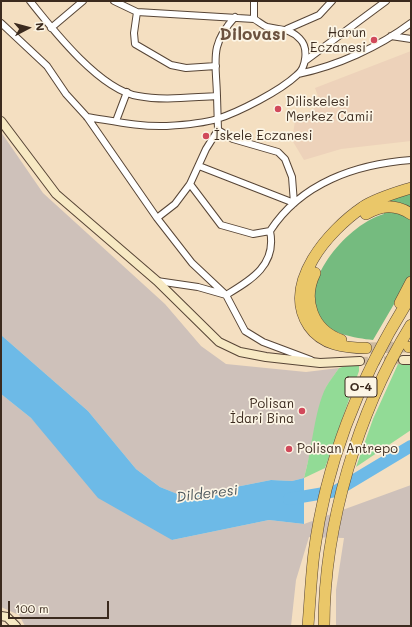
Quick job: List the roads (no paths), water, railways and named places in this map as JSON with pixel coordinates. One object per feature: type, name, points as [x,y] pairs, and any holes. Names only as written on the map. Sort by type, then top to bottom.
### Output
[{"type":"highway","points":[[411,188],[389,194],[364,207],[343,223],[319,250],[307,271],[301,288],[301,306],[305,319],[312,330],[321,338],[332,344],[353,348],[368,345],[334,338],[324,330],[310,310],[308,297],[311,281],[320,260],[333,242],[348,227],[367,213],[383,207],[399,207],[411,214]]},
{"type":"highway","points":[[390,330],[411,282]]},
{"type":"highway","name":"O-4","points":[[308,626],[314,552],[325,497],[339,446],[364,380],[390,330],[411,296]]},
{"type":"highway","name":"O-4","points":[[324,626],[324,606],[332,546],[341,497],[357,438],[376,391],[409,328]]},
{"type":"main road","points":[[1,122],[56,194],[157,281],[219,342],[240,352],[320,363],[360,361]]},
{"type":"main road","points":[[1,616],[7,617],[16,626]]},
{"type":"street","points":[[30,1],[51,28],[93,72],[120,90],[137,96],[217,96]]},
{"type":"street","points":[[51,28],[83,1]]},
{"type":"street","points":[[114,1],[137,12],[254,19],[266,26],[287,29],[301,40],[304,46],[305,61]]},
{"type":"street","points":[[254,1],[254,19]]},
{"type":"street","points":[[287,29],[319,15],[332,1]]},
{"type":"street","points":[[298,74],[305,61],[386,1]]},
{"type":"street","points":[[137,12],[134,33],[135,44],[172,65],[186,68],[216,66]]},
{"type":"street","points":[[157,218],[175,204],[190,184],[206,149],[218,130],[215,56],[218,38],[235,17]]},
{"type":"street","points":[[1,23],[47,66],[66,94],[87,117],[157,218],[192,263],[226,295],[245,331],[263,342],[320,363]]},
{"type":"street","points":[[87,117],[137,125],[165,126],[204,122],[218,118],[270,93],[298,74],[326,67],[368,49],[411,23]]},
{"type":"street","points":[[391,36],[411,38]]},
{"type":"street","points":[[116,121],[127,92]]},
{"type":"street","points":[[218,130],[233,139],[278,152],[284,160],[292,178],[294,203]]},
{"type":"street","points":[[190,184],[221,225],[253,234],[270,231],[294,203],[312,189],[345,172],[386,162],[411,160]]},
{"type":"street","points":[[199,166],[294,203]]},
{"type":"street","points":[[157,281],[198,287],[226,295],[255,276],[264,266],[271,252],[270,231]]},
{"type":"water","points":[[1,335],[88,411],[136,469],[160,487],[185,497],[271,480],[292,481],[304,478],[304,524],[269,520],[172,540],[98,498],[31,418],[1,394]]},
{"type":"waterway","name":"Dilderesi","points":[[289,499],[336,491],[411,446]]},
{"type":"tunnel","points":[[366,348],[406,347]]},
{"type":"tunnel","points":[[360,361],[403,360]]},
{"type":"place","name":"Harun Eczanesi","points":[[374,40]]},
{"type":"place","name":"Diliskelesi Merkez Camii","points":[[278,109]]},
{"type":"place","name":"İskele Eczanesi","points":[[206,136]]},
{"type":"place","name":"Polisan İdari Bina","points":[[302,411]]},
{"type":"place","name":"Polisan Antrepo","points":[[289,449]]},
{"type":"district","name":"Dilovası","points":[[253,35]]}]
